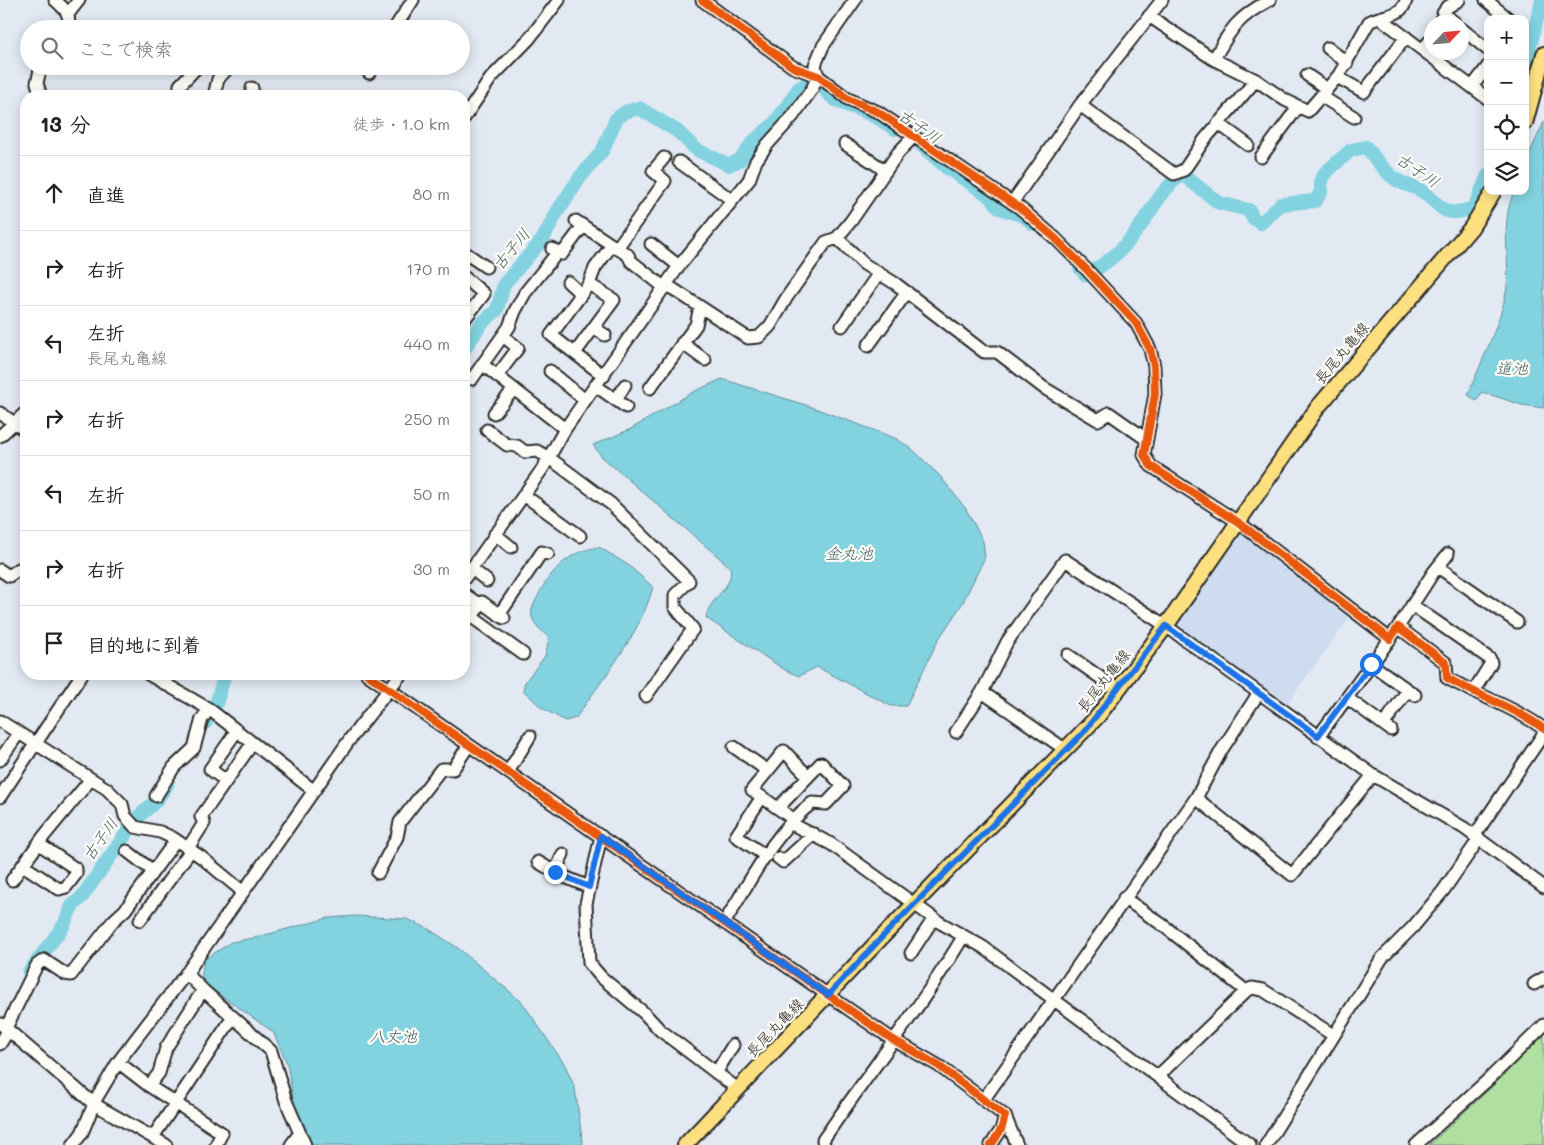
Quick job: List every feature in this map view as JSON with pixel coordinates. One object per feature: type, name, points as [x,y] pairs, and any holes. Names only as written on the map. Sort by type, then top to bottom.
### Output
[{"type":"main road","points":[[1529,108],[1544,54]]},
{"type":"main road","name":"長尾丸亀線","points":[[685,1145],[1066,750],[1118,690],[1166,626],[1318,407],[1471,228],[1492,195]]},
{"type":"street","points":[[55,0],[68,14],[69,20]]},
{"type":"street","points":[[68,14],[79,0]]},
{"type":"street","points":[[400,20],[413,0]]},
{"type":"street","points":[[470,109],[491,78],[529,39],[559,0]]},
{"type":"street","points":[[702,0],[793,67],[848,98],[878,112],[911,138],[1012,203],[1055,238],[1136,323],[1144,336],[1154,366],[1155,394],[1144,455],[1151,466],[1238,522],[1390,639]]},
{"type":"street","points":[[487,580],[471,568],[524,495],[565,429],[680,266],[749,180],[756,161],[767,144],[793,116],[816,81],[815,65],[823,46],[855,0]]},
{"type":"street","points":[[1012,203],[1080,105],[1162,0]]},
{"type":"street","points":[[1214,59],[1233,27],[1243,15],[1270,0]]},
{"type":"street","points":[[1149,16],[1214,59],[1256,80],[1298,107],[1308,111],[1338,77],[1369,22],[1398,12],[1404,6],[1406,0]]},
{"type":"street","points":[[1444,15],[1459,0]]},
{"type":"street","points":[[1486,0],[1504,15]]},
{"type":"street","points":[[1380,18],[1484,96]]},
{"type":"street","points":[[1469,34],[1484,47]]},
{"type":"street","points":[[1338,77],[1364,92],[1406,37]]},
{"type":"street","points":[[1328,48],[1347,63]]},
{"type":"street","points":[[1472,87],[1484,71]]},
{"type":"street","points":[[39,75],[37,83],[39,90]]},
{"type":"street","points":[[180,90],[180,85],[189,75]]},
{"type":"street","points":[[215,90],[218,79],[222,75]]},
{"type":"street","points":[[1307,75],[1354,117]]},
{"type":"street","points":[[1080,105],[1174,174],[1184,170],[1205,139],[1256,80]]},
{"type":"street","points":[[1262,157],[1298,107]]},
{"type":"street","points":[[1218,123],[1248,145]]},
{"type":"street","points":[[472,379],[503,336],[525,293],[554,251],[562,254],[579,224],[612,245],[666,286],[748,338],[759,337],[770,326],[787,297],[826,242],[837,238],[911,138]]},
{"type":"street","points":[[845,144],[886,171]]},
{"type":"street","points":[[604,376],[551,335],[589,284],[596,268],[612,245],[665,181],[653,172],[664,158]]},
{"type":"street","points":[[679,162],[732,200]]},
{"type":"street","points":[[837,238],[864,264],[907,292],[984,352],[997,352],[1044,388],[1098,420],[1108,413],[1146,439]]},
{"type":"street","points":[[651,244],[680,266]]},
{"type":"street","points":[[595,260],[612,245]]},
{"type":"street","points":[[470,256],[486,267]]},
{"type":"street","points":[[842,326],[879,273]]},
{"type":"street","points":[[470,282],[484,294],[470,312]]},
{"type":"street","points":[[568,283],[582,294]]},
{"type":"street","points":[[575,354],[614,300],[589,284]]},
{"type":"street","points":[[868,346],[907,292]]},
{"type":"street","points":[[650,388],[696,325],[700,307]]},
{"type":"street","points":[[594,328],[605,335]]},
{"type":"street","points":[[497,376],[518,348],[503,336]]},
{"type":"street","points":[[682,343],[704,360]]},
{"type":"street","points":[[482,364],[565,429]]},
{"type":"street","points":[[550,372],[585,400]]},
{"type":"street","points":[[596,386],[621,403],[625,385]]},
{"type":"street","points":[[494,413],[514,389]]},
{"type":"street","points":[[0,413],[20,427]]},
{"type":"street","points":[[0,436],[20,418]]},
{"type":"street","points":[[488,430],[507,445],[517,446],[525,452],[537,452],[548,458],[611,504],[693,578],[675,596],[675,608],[693,629],[646,696]]},
{"type":"street","points":[[524,495],[580,536]]},
{"type":"street","points":[[495,534],[511,547]]},
{"type":"street","points":[[523,654],[472,617],[482,602],[501,616],[542,552],[548,554]]},
{"type":"street","points":[[1318,736],[1390,639],[1448,554]]},
{"type":"street","points":[[956,732],[982,692],[1007,642],[1065,560],[1166,626],[1373,775],[1477,837],[1544,887]]},
{"type":"street","points":[[1438,567],[1517,622]]},
{"type":"street","points":[[0,570],[9,576],[20,569]]},
{"type":"street","points":[[470,598],[480,605]]},
{"type":"street","points":[[1412,605],[1490,659],[1491,663],[1473,692]]},
{"type":"street","points":[[1266,1145],[1382,958],[1413,927],[1443,891],[1544,731],[1507,706],[1473,692],[1447,678],[1446,663],[1398,627]]},
{"type":"street","points":[[1068,655],[1118,690]]},
{"type":"street","points":[[1346,698],[1388,727],[1411,692],[1371,664]]},
{"type":"street","points":[[0,797],[78,680]]},
{"type":"street","points":[[158,680],[212,712],[313,790]]},
{"type":"street","points":[[376,680],[892,1039],[939,1066],[984,1098],[1005,1116],[1017,1145]]},
{"type":"street","points":[[73,1145],[82,1133],[94,1104],[118,1062],[186,973],[242,891],[273,851],[313,790],[396,680]]},
{"type":"street","points":[[982,692],[1066,750]]},
{"type":"street","points":[[984,1098],[1196,798],[1221,751],[1258,694]]},
{"type":"street","points":[[156,796],[174,767],[194,748],[202,719],[212,712]]},
{"type":"street","points":[[0,721],[91,779],[122,804],[125,816],[133,825],[160,832],[176,840],[242,891]]},
{"type":"street","points":[[226,781],[210,769],[236,732]]},
{"type":"street","points":[[2,752],[18,734]]},
{"type":"street","points":[[508,772],[530,736]]},
{"type":"street","points":[[140,920],[189,849],[204,823],[200,817],[252,744]]},
{"type":"street","points":[[378,873],[398,837],[400,822],[441,769],[453,769],[469,745]]},
{"type":"street","points":[[734,747],[768,771]]},
{"type":"street","points":[[808,776],[784,751],[752,790],[778,808],[792,821],[831,844],[934,918],[983,947],[1250,1145]]},
{"type":"street","points":[[724,923],[766,856],[792,821],[812,803],[826,804],[843,786],[820,763],[778,808]]},
{"type":"street","points":[[1196,798],[1292,875],[1373,775]]},
{"type":"street","points":[[12,880],[91,779]]},
{"type":"street","points":[[762,797],[736,836],[766,856]]},
{"type":"street","points":[[778,858],[783,862],[814,834]]},
{"type":"street","points":[[601,836],[586,904],[588,957],[593,969],[660,1030],[739,1090]]},
{"type":"street","points":[[0,1044],[5,1028],[37,965],[44,960],[65,974],[70,975],[113,920],[125,910],[176,840]]},
{"type":"street","points":[[24,866],[59,889],[66,887],[76,874],[76,869],[39,844]]},
{"type":"street","points":[[127,851],[153,871]]},
{"type":"street","points":[[555,872],[563,854]]},
{"type":"street","points":[[538,862],[589,887]]},
{"type":"street","points":[[1124,898],[1164,926],[1246,991]]},
{"type":"street","points":[[911,953],[934,918]]},
{"type":"street","points":[[824,1145],[823,1140],[892,1039],[928,994],[964,936]]},
{"type":"street","points":[[186,973],[271,1050],[286,1101],[305,1145]]},
{"type":"street","points":[[1534,984],[1544,978]]},
{"type":"street","points":[[1158,1076],[1246,991],[1252,988],[1263,990],[1334,1035]]},
{"type":"street","points":[[149,1086],[159,1073],[166,1048],[203,990]]},
{"type":"street","points":[[153,1137],[233,1017]]},
{"type":"street","points":[[1416,1145],[1490,1078],[1544,1025]]},
{"type":"street","points":[[5,1028],[94,1104],[166,1145]]},
{"type":"street","points":[[716,1073],[733,1045]]},
{"type":"street","points":[[118,1062],[149,1086],[222,1133],[216,1145]]},
{"type":"street","points":[[991,1145],[1001,1130],[1005,1116]]},
{"type":"street","points":[[291,1145],[299,1134]]},
{"type":"shaded area","points":[[1240,529],[1350,617],[1285,707],[1171,625]]},
{"type":"green space","points":[[1544,1034],[1544,1145],[1429,1145],[1498,1081]]},
{"type":"water","name":"道池","points":[[1544,122],[1544,408],[1522,405],[1482,392],[1477,401],[1468,395],[1496,326],[1505,298],[1508,274],[1507,216],[1513,195],[1529,195],[1529,154]]},
{"type":"water","name":"金丸池","points":[[722,379],[809,406],[895,438],[911,448],[940,476],[966,509],[983,541],[985,557],[962,604],[938,640],[906,706],[891,706],[817,667],[799,676],[785,670],[706,618],[711,605],[729,581],[730,567],[602,457],[593,445],[631,429],[693,392]]},
{"type":"water","points":[[599,547],[628,565],[653,587],[639,623],[620,656],[576,718],[565,721],[542,708],[523,690],[525,682],[545,656],[549,638],[535,623],[532,612],[534,603],[543,587],[562,563],[588,549]]},
{"type":"water","name":"八丈池","points":[[356,916],[407,919],[427,928],[458,948],[522,1002],[565,1065],[575,1088],[583,1145],[312,1145],[294,1104],[287,1063],[273,1032],[201,981],[204,960],[231,942],[254,938],[328,918]]},
{"type":"waterway","name":"古子川","points":[[1526,60],[1542,0]]},
{"type":"waterway","name":"古子川","points":[[470,341],[481,324],[497,310],[504,284],[543,239],[557,212],[581,176],[603,150],[616,119],[625,112],[639,108],[677,131],[697,150],[729,165],[740,160],[754,141],[775,123],[799,88],[811,82],[822,85],[826,92],[836,100],[874,116],[895,129]]},
{"type":"waterway","name":"古子川","points":[[921,145],[947,168],[991,197],[1000,208],[1024,216],[1033,224]]},
{"type":"waterway","name":"古子川","points":[[1080,268],[1086,275],[1115,255],[1132,236],[1163,193],[1182,174],[1219,203],[1249,210],[1253,218],[1261,223],[1281,204],[1315,201],[1321,192],[1321,179],[1326,172],[1351,150],[1366,147],[1382,167],[1396,180],[1421,190],[1449,212],[1474,208],[1484,184]]},
{"type":"waterway","name":"古子川","points":[[206,722],[216,704],[223,680]]},
{"type":"waterway","name":"古子川","points":[[29,972],[64,925],[72,906],[82,897],[137,818],[156,801],[167,785]]},
{"type":"cycle path","points":[[702,0],[793,67],[818,76],[848,99],[878,112],[1020,208],[1055,238],[1087,270],[1136,323],[1150,349],[1154,366],[1155,394],[1144,455],[1151,466],[1238,522],[1390,639],[1398,627],[1446,663],[1447,678],[1521,714],[1544,729]]},
{"type":"cycle path","points":[[376,680],[892,1039],[939,1066],[1005,1116],[1001,1130],[991,1145]]},
{"type":"route","points":[[555,872],[589,887],[601,836],[828,995],[884,935],[1083,733],[1166,626],[1318,736],[1371,664]]}]
